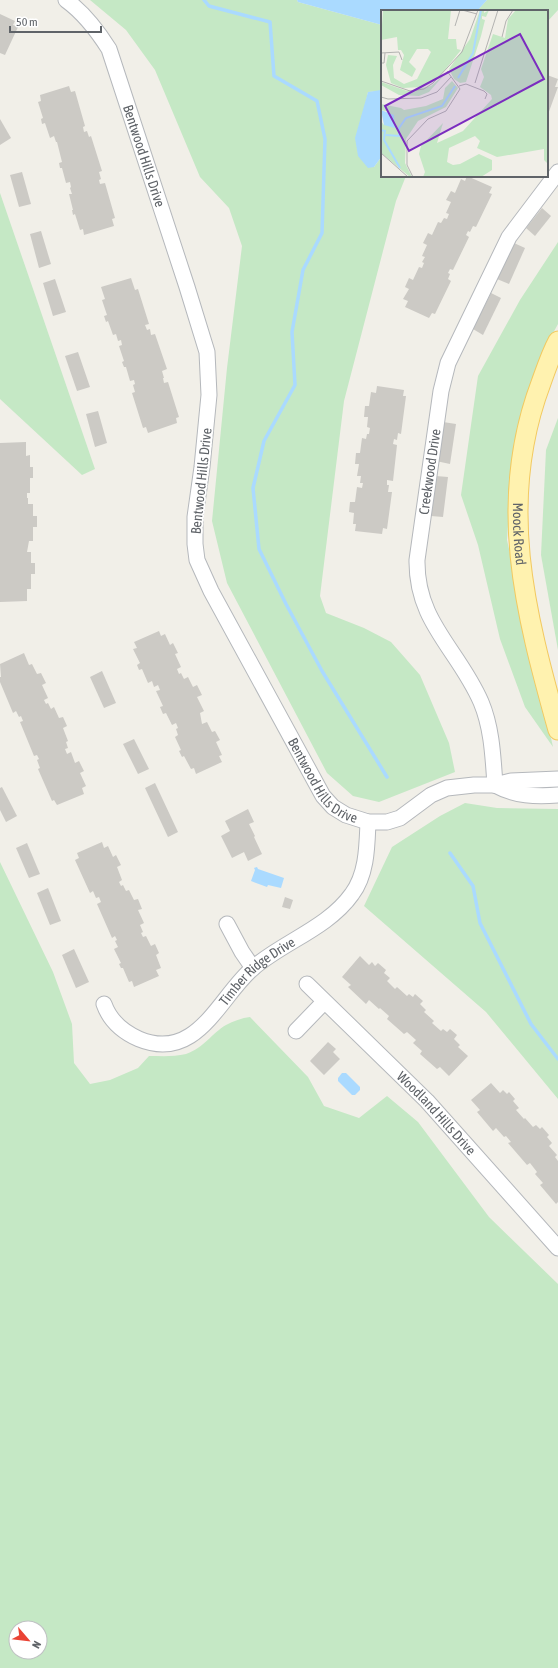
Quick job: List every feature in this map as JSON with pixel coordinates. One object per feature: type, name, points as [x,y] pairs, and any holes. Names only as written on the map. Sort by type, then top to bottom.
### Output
[{"type":"main road","name":"Moock Road","points":[[558,341],[530,415],[519,469],[517,524],[520,557],[528,610],[544,679],[558,730]]},
{"type":"street","name":"Bentwood Hills Drive","points":[[66,0],[76,7],[97,30],[108,49],[188,287],[207,352],[209,395],[202,467],[195,516],[194,544],[197,560],[211,590],[323,796],[333,807],[346,815],[368,822],[387,822],[400,818],[431,795],[447,788],[474,785],[495,785],[511,781],[558,778]]},
{"type":"street","name":"Creekwood Drive","points":[[495,785],[493,747],[481,703],[471,682],[426,611],[420,591],[417,573],[417,560],[441,391],[448,363],[509,237],[558,172]]},
{"type":"street","name":"Bentwood Hills Drive","points":[[495,785],[508,792],[526,795],[558,794]]},
{"type":"street","name":"Timber Ridge Drive","points":[[104,1004],[112,1020],[125,1032],[147,1043],[159,1044],[176,1042],[190,1035],[210,1020],[237,984],[253,968],[322,922],[344,905],[359,882],[366,852],[368,822]]},
{"type":"street","points":[[227,924],[242,952],[253,968]]},
{"type":"street","name":"Woodland Hills Drive","points":[[307,984],[427,1101],[558,1248]]},
{"type":"street","points":[[296,1032],[324,1002]]},
{"type":"green space","points":[[90,0],[297,0],[298,2],[381,25],[381,91],[368,92],[365,106],[374,167],[381,157],[381,177],[406,177],[396,201],[344,401],[320,596],[326,613],[364,628],[391,642],[420,675],[449,743],[455,772],[379,802],[353,796],[327,773],[227,583],[212,521],[227,368],[242,246],[229,208],[200,177],[155,70],[126,30]]},
{"type":"green space","points":[[487,0],[558,0],[558,10],[548,21],[548,10],[478,10]]},
{"type":"green space","points":[[0,193],[95,469],[82,475],[0,399]]},
{"type":"green space","points":[[558,242],[558,324],[552,335],[511,480],[507,540],[553,747],[525,707],[500,639],[478,545],[461,495],[478,376],[520,300]]},
{"type":"green space","points":[[558,418],[558,650],[541,555],[546,450]]},
{"type":"green space","points":[[465,803],[497,808],[558,809],[558,1099],[486,1012],[364,906],[392,847],[440,816]]},
{"type":"green space","points":[[0,862],[53,972],[72,1024],[74,1063],[90,1084],[110,1080],[138,1068],[149,1056],[177,1056],[186,1054],[198,1048],[226,1025],[250,1017],[308,1077],[324,1106],[359,1118],[387,1096],[418,1122],[489,1217],[558,1284],[558,1668],[0,1668]]},
{"type":"water","points":[[297,0],[487,0],[478,10],[381,10],[381,25],[298,2]]},
{"type":"water","points":[[381,90],[381,157],[374,167],[368,168],[358,156],[355,138],[368,92]]},
{"type":"water","points":[[257,867],[258,869],[284,878],[281,888],[268,885],[267,887],[251,881],[255,870],[254,868]]},
{"type":"water","points":[[342,1073],[346,1073],[360,1087],[360,1090],[355,1095],[352,1095],[338,1081],[338,1078]]},
{"type":"building","points":[[0,14],[15,21],[13,25],[18,27],[5,55],[0,53]]},
{"type":"building","points":[[548,75],[558,79],[555,87],[558,87],[548,114]]},
{"type":"building","points":[[69,86],[71,92],[75,91],[85,126],[83,127],[84,132],[87,131],[89,137],[91,136],[102,171],[99,172],[101,179],[99,180],[100,184],[105,183],[115,218],[112,219],[114,226],[84,235],[83,229],[80,230],[75,214],[73,215],[69,194],[72,194],[70,182],[66,183],[62,168],[60,168],[59,163],[62,162],[57,142],[54,136],[50,138],[45,123],[42,124],[41,119],[43,118],[38,102],[41,101],[40,95]]},
{"type":"building","points":[[0,119],[11,138],[0,145]]},
{"type":"building","points":[[22,172],[31,204],[19,207],[10,175]]},
{"type":"building","points":[[467,177],[469,177],[492,187],[489,193],[492,194],[476,227],[473,226],[470,232],[468,231],[466,235],[469,237],[453,270],[450,269],[448,273],[450,274],[448,279],[451,281],[435,314],[432,313],[429,318],[405,307],[408,301],[403,299],[409,289],[405,287],[409,278],[413,280],[419,267],[422,268],[424,263],[422,262],[425,257],[422,256],[427,245],[423,243],[428,233],[432,235],[438,222],[441,223],[444,218],[447,219],[449,214],[446,213],[451,202],[446,200],[451,191],[455,193],[461,179],[465,181]]},
{"type":"building","points":[[542,208],[551,216],[535,236],[526,228]]},
{"type":"building","points":[[41,231],[51,264],[39,268],[30,234]]},
{"type":"building","points":[[514,243],[525,248],[509,284],[497,279]]},
{"type":"building","points":[[131,278],[135,290],[138,289],[149,324],[145,325],[147,330],[150,329],[151,335],[155,334],[167,369],[162,371],[164,383],[168,382],[179,417],[176,418],[177,423],[148,433],[146,427],[143,428],[132,393],[135,392],[133,385],[135,384],[134,380],[130,381],[126,367],[124,367],[122,362],[124,361],[119,346],[122,345],[121,340],[118,341],[116,334],[113,335],[108,321],[106,322],[104,316],[107,315],[102,300],[105,299],[101,287]]},
{"type":"building","points":[[55,279],[66,312],[53,316],[43,283]]},
{"type":"building","points":[[491,293],[501,298],[483,335],[473,329]]},
{"type":"building","points":[[78,352],[90,387],[77,391],[65,356]]},
{"type":"building","points":[[377,386],[404,390],[403,396],[406,396],[401,434],[398,433],[397,440],[394,439],[393,444],[397,445],[393,481],[387,480],[387,485],[389,485],[388,492],[392,492],[387,529],[383,528],[382,534],[355,531],[356,524],[353,524],[354,513],[349,512],[350,502],[355,502],[357,487],[362,488],[363,483],[360,483],[361,476],[357,476],[359,464],[355,464],[356,453],[360,453],[362,438],[366,439],[367,434],[369,434],[370,428],[367,427],[368,417],[364,417],[365,406],[369,406],[371,392],[376,393]]},
{"type":"building","points":[[98,411],[107,443],[95,447],[86,414]]},
{"type":"building","points":[[443,422],[456,424],[450,464],[436,461]]},
{"type":"building","points":[[26,442],[26,456],[30,455],[30,467],[33,467],[33,478],[30,478],[30,493],[27,493],[27,498],[28,504],[33,504],[33,516],[37,516],[37,527],[33,527],[33,541],[29,541],[27,552],[31,552],[31,563],[35,563],[35,574],[31,574],[31,589],[27,589],[27,601],[0,602],[0,443]]},
{"type":"building","points":[[436,476],[448,477],[443,517],[431,516]]},
{"type":"building","points":[[159,631],[161,636],[165,634],[170,645],[173,643],[178,653],[175,654],[181,667],[177,669],[179,674],[181,673],[184,679],[188,677],[193,687],[197,685],[202,695],[197,697],[204,711],[200,713],[202,724],[207,722],[212,732],[215,731],[220,740],[216,742],[222,755],[219,756],[222,762],[196,774],[194,768],[191,769],[184,756],[182,757],[179,751],[181,750],[175,737],[178,735],[176,723],[172,725],[166,713],[163,714],[160,707],[163,706],[156,691],[160,690],[158,685],[154,687],[152,681],[148,683],[142,669],[139,670],[137,665],[140,663],[133,649],[137,648],[134,642]]},
{"type":"building","points":[[24,653],[29,665],[32,664],[37,674],[41,673],[46,683],[42,685],[48,698],[44,700],[46,704],[48,703],[51,709],[54,707],[59,718],[63,717],[67,726],[63,728],[68,741],[66,742],[68,748],[65,749],[67,754],[71,752],[75,763],[79,761],[84,771],[80,773],[86,786],[82,788],[84,794],[57,805],[54,800],[52,801],[38,769],[40,768],[37,760],[39,759],[37,755],[34,756],[20,722],[23,721],[21,716],[19,717],[16,711],[13,713],[0,682],[0,664]]},
{"type":"building","points":[[102,671],[116,703],[104,708],[90,677]]},
{"type":"building","points":[[134,739],[149,769],[138,774],[123,744]]},
{"type":"building","points":[[155,783],[178,832],[168,837],[145,788]]},
{"type":"building","points":[[2,787],[17,816],[6,822],[0,810],[0,788]]},
{"type":"building","points":[[248,809],[254,822],[249,824],[262,854],[248,861],[244,852],[232,858],[221,836],[230,831],[225,821]]},
{"type":"building","points":[[102,842],[104,848],[108,846],[113,857],[116,855],[121,865],[117,867],[122,880],[119,882],[121,886],[123,885],[126,891],[129,890],[134,900],[138,899],[142,909],[138,910],[144,923],[140,925],[143,932],[141,933],[143,937],[146,936],[151,946],[155,944],[159,953],[156,955],[161,968],[156,970],[159,976],[134,987],[132,981],[129,982],[123,968],[121,968],[119,964],[121,963],[114,949],[118,947],[115,941],[117,940],[115,936],[112,938],[97,904],[101,902],[99,897],[96,898],[93,891],[90,893],[75,860],[79,858],[77,853]]},
{"type":"building","points":[[27,843],[40,874],[29,878],[16,848]]},
{"type":"building","points":[[48,888],[61,921],[50,925],[37,893]]},
{"type":"building","points":[[285,897],[293,900],[290,909],[282,907]]},
{"type":"building","points":[[74,949],[89,982],[76,988],[62,955]]},
{"type":"building","points":[[360,956],[369,965],[372,962],[375,966],[378,963],[386,970],[384,973],[390,978],[387,981],[395,989],[397,987],[407,996],[409,994],[413,997],[415,994],[423,1001],[420,1004],[426,1010],[424,1012],[434,1021],[432,1023],[441,1031],[443,1029],[447,1032],[450,1029],[457,1035],[454,1039],[460,1045],[458,1047],[468,1056],[449,1076],[440,1067],[437,1069],[420,1054],[422,1051],[413,1043],[416,1040],[407,1032],[404,1034],[387,1019],[389,1016],[380,1008],[379,1009],[369,1000],[366,1004],[348,987],[351,985],[342,977]]},
{"type":"building","points":[[328,1042],[336,1049],[333,1052],[340,1059],[324,1075],[310,1061]]},
{"type":"building","points":[[491,1083],[500,1093],[503,1090],[507,1094],[509,1092],[515,1099],[513,1101],[519,1108],[516,1110],[524,1119],[525,1118],[533,1127],[536,1125],[540,1129],[542,1127],[549,1135],[547,1137],[552,1143],[549,1146],[557,1155],[555,1157],[558,1161],[558,1202],[556,1204],[540,1185],[543,1183],[535,1174],[537,1172],[530,1163],[527,1165],[508,1143],[511,1142],[506,1136],[504,1137],[496,1128],[493,1131],[477,1112],[480,1110],[471,1100]]},
{"type":"waterway","points":[[204,0],[209,6],[270,22],[274,76],[317,101],[325,139],[322,233],[303,270],[292,332],[295,385],[264,441],[253,488],[259,549],[286,604],[322,671],[387,777]]},
{"type":"waterway","points":[[450,853],[473,886],[480,923],[531,1024],[558,1059]]}]
